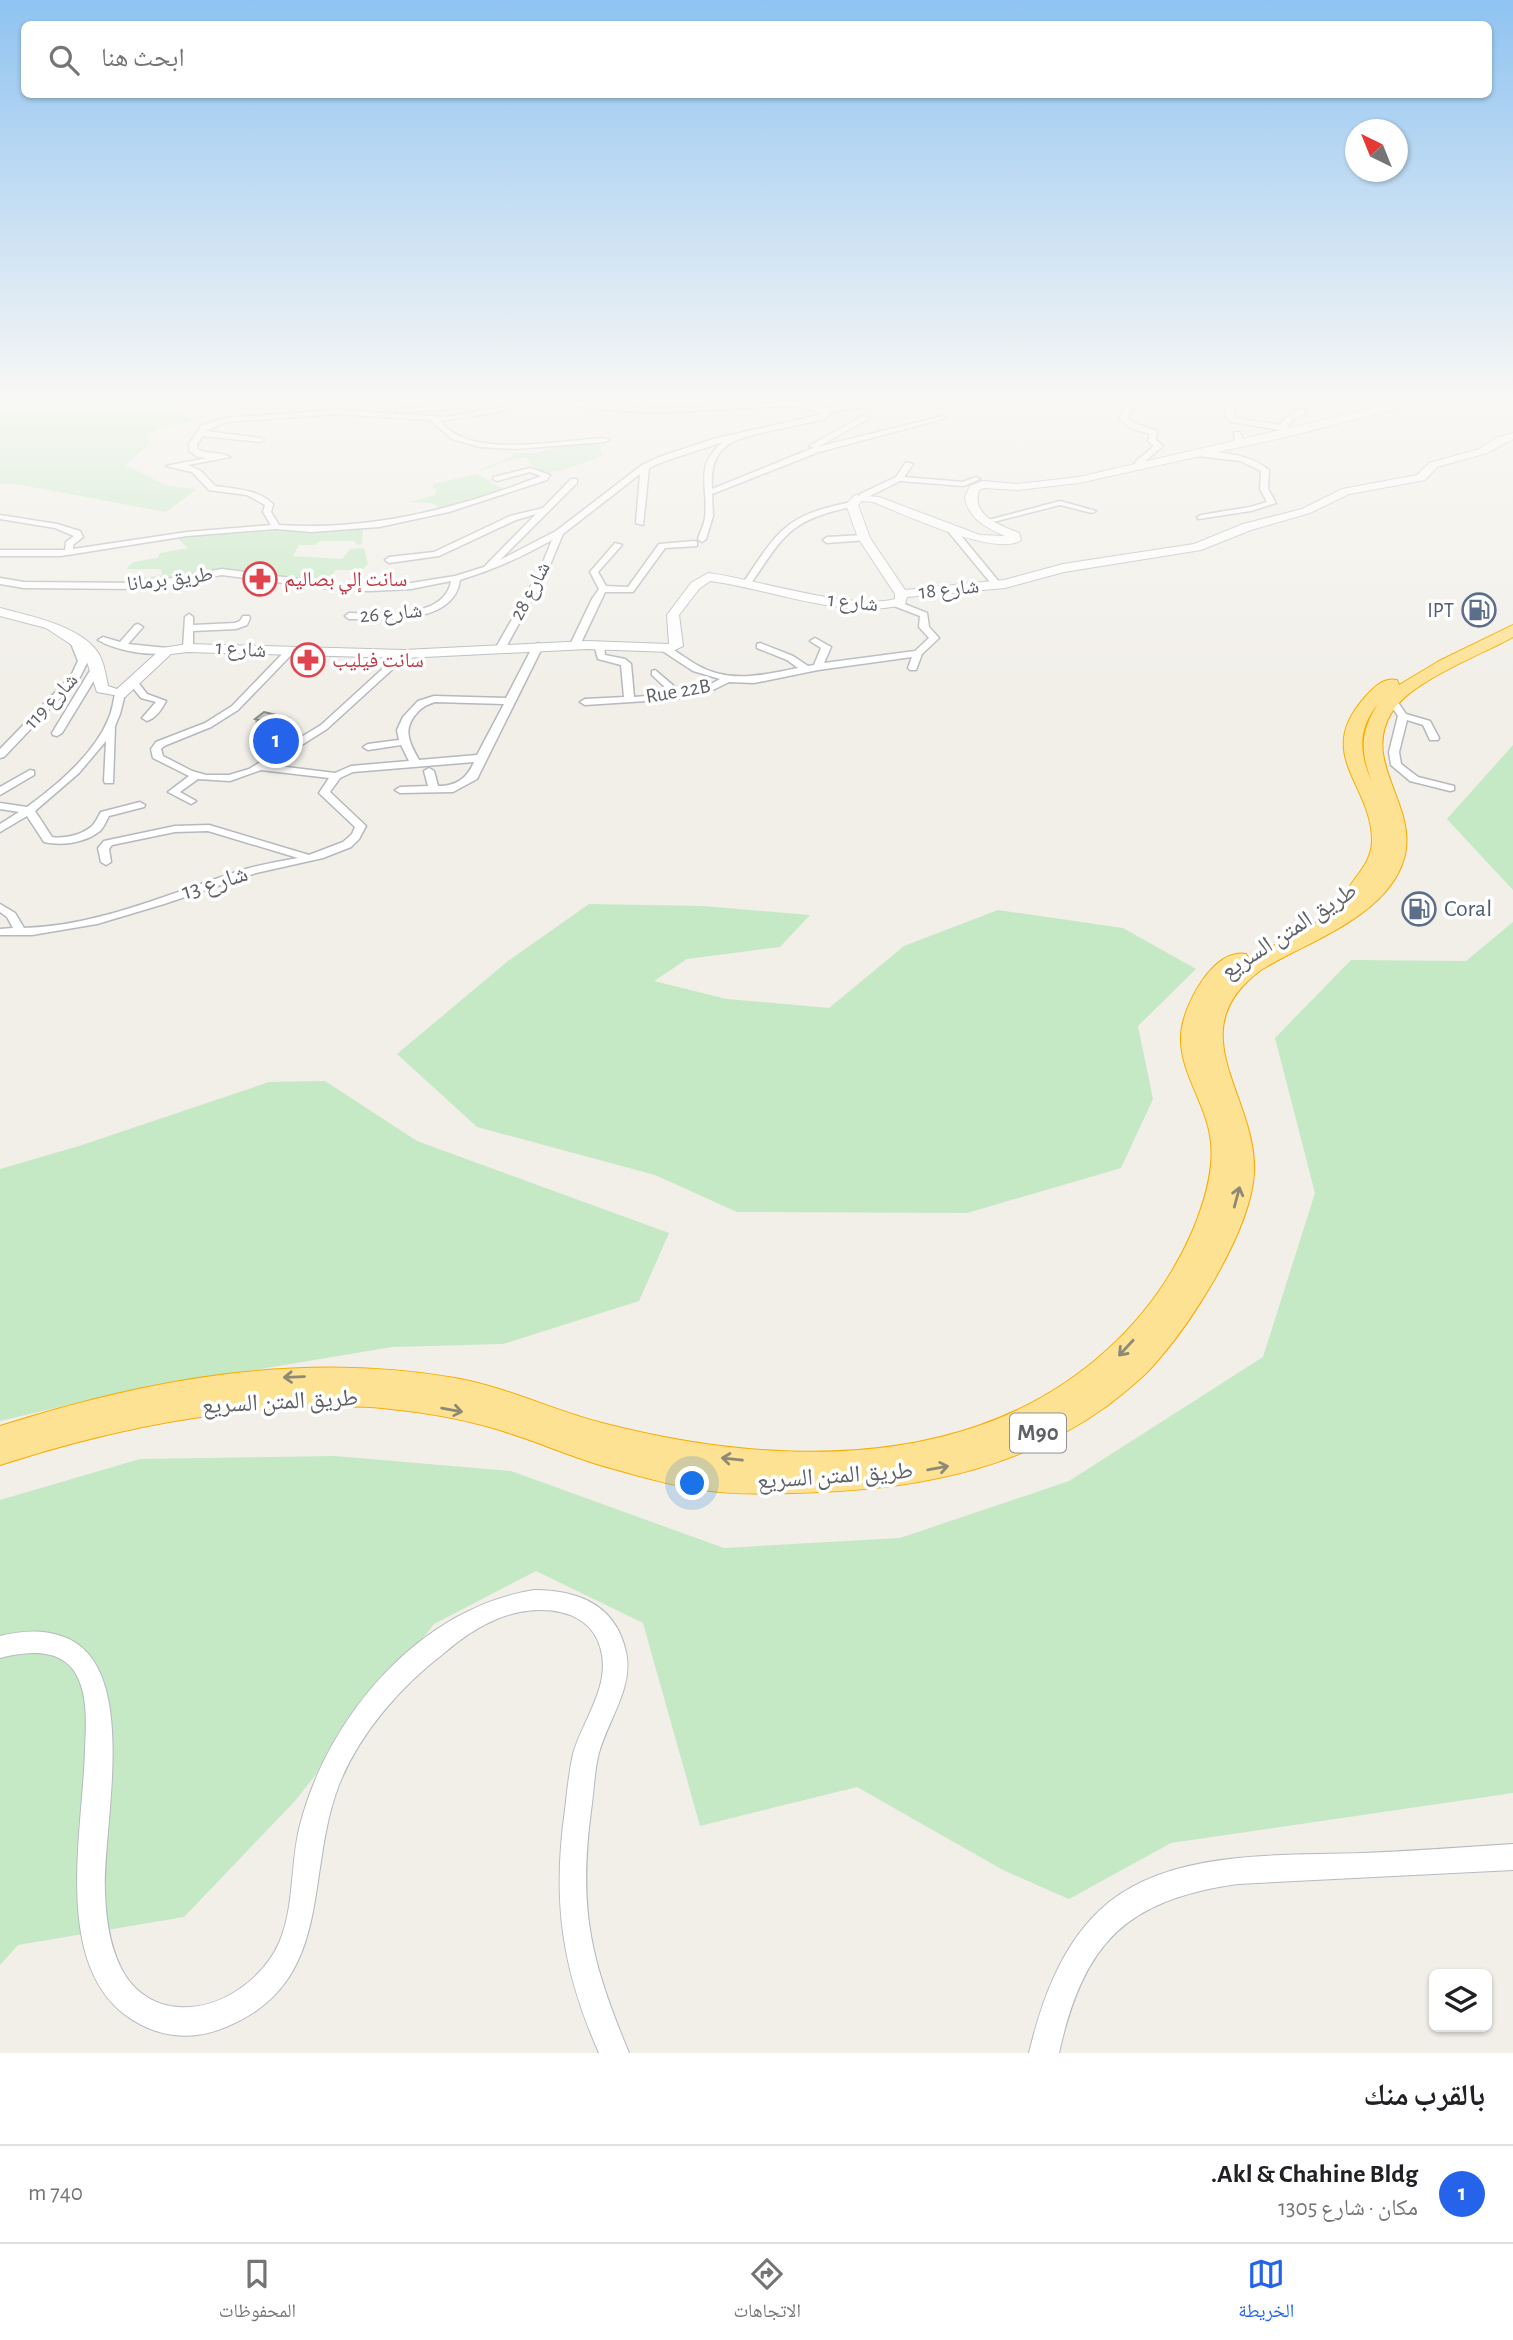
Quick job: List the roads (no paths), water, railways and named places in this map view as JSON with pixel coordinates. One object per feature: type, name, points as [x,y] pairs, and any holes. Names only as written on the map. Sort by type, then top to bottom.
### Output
[{"type":"highway","name":"طريق المتن السريع","points":[[0,1437],[120,1400],[293,1376],[454,1389],[532,1409],[600,1433],[681,1451],[757,1461],[847,1461],[892,1456],[962,1443],[1016,1423],[1097,1375],[1125,1350],[1172,1292],[1204,1236],[1215,1206],[1224,1154],[1222,1126],[1195,1059],[1192,1037],[1194,1014],[1204,992],[1225,968],[1250,950],[1340,903],[1361,886],[1375,865],[1382,842],[1379,816],[1353,759],[1352,748],[1355,728],[1365,706],[1387,687],[1513,617]]},
{"type":"highway","name":"طريق المتن السريع","points":[[0,1454],[110,1420],[175,1408],[240,1399],[332,1396],[397,1398],[494,1418],[610,1457],[708,1479],[749,1482],[887,1477],[957,1465],[1004,1449],[1050,1428],[1119,1381],[1143,1359],[1180,1309],[1229,1223],[1241,1182],[1241,1142],[1232,1106],[1209,1054],[1208,1042],[1213,1013],[1221,997],[1243,971],[1340,916],[1380,885],[1392,869],[1400,836],[1388,794],[1373,762],[1371,743],[1377,721],[1398,708],[1436,671],[1513,631]]},
{"type":"street","points":[[255,496],[269,503],[267,512],[276,527]]},
{"type":"street","points":[[0,553],[69,552],[187,534],[276,527],[334,528],[414,519],[494,496]]},
{"type":"street","points":[[484,570],[558,496]]},
{"type":"street","name":"طريق برمانا","points":[[0,581],[24,585],[144,586],[222,572],[338,587],[371,589],[411,586],[484,570],[526,552],[559,533],[607,496]]},
{"type":"street","points":[[640,523],[642,496]]},
{"type":"street","points":[[603,589],[630,590],[662,547],[698,542],[710,515],[708,496]]},
{"type":"street","points":[[747,583],[776,540],[794,523],[816,511],[852,504],[854,499],[863,496],[988,541],[1017,539],[985,522],[976,512],[972,496]]},
{"type":"street","points":[[1200,517],[1272,503],[1268,496]]},
{"type":"street","name":"شارع 18","points":[[899,599],[1013,583],[1063,568],[1197,547],[1247,527],[1306,511],[1336,496]]},
{"type":"street","points":[[985,522],[1060,503],[1091,510]]},
{"type":"street","name":"شارع 1","points":[[167,651],[219,647],[289,652],[404,654],[575,645],[664,648],[676,646],[673,615],[700,580],[708,576],[818,598],[883,606],[899,599],[864,538],[852,504]]},
{"type":"street","points":[[389,560],[436,554],[513,518],[542,510]]},
{"type":"street","points":[[0,517],[57,526],[77,533],[79,537],[69,544],[69,552]]},
{"type":"street","points":[[950,528],[997,585]]},
{"type":"street","name":"شارع 28","points":[[500,649],[543,572],[559,533]]},
{"type":"street","points":[[827,540],[864,538]]},
{"type":"street","points":[[603,589],[594,572],[618,545]]},
{"type":"street","points":[[127,586],[133,576]]},
{"type":"street","name":"شارع 26","points":[[349,616],[439,608],[452,594],[456,578]]},
{"type":"street","points":[[105,585],[109,590],[117,592],[156,589]]},
{"type":"street","points":[[575,645],[596,598],[603,589]]},
{"type":"street","points":[[899,599],[924,615],[924,627],[934,638],[918,653],[914,668]]},
{"type":"street","points":[[0,612],[51,625],[75,640],[94,657],[102,689],[120,694]]},
{"type":"street","points":[[188,648],[189,622],[236,626],[244,623],[246,618]]},
{"type":"street","points":[[121,646],[138,626]]},
{"type":"street","name":"شارع 119","points":[[0,755],[75,677],[83,661],[75,640]]},
{"type":"street","points":[[103,640],[121,646],[167,651]]},
{"type":"street","points":[[815,640],[826,647],[818,667]]},
{"type":"street","points":[[599,645],[601,657],[622,660],[626,664],[629,699]]},
{"type":"street","points":[[400,790],[453,789],[469,781],[538,646]]},
{"type":"street","points":[[760,646],[790,658],[807,670]]},
{"type":"street","points":[[664,648],[685,664],[726,680],[754,680],[818,667],[918,653]]},
{"type":"street","points":[[109,781],[109,742],[120,694],[167,651]]},
{"type":"street","points":[[289,652],[235,708],[208,725],[166,741],[156,749],[158,758],[196,776],[213,779],[230,778],[260,767],[324,727],[404,654]]},
{"type":"street","points":[[57,733],[96,669]]},
{"type":"street","points":[[655,673],[679,695]]},
{"type":"street","name":"Rue 22B","points":[[585,702],[679,695],[709,689],[726,680]]},
{"type":"street","points":[[134,683],[144,696],[161,701],[158,708],[147,718]]},
{"type":"street","points":[[415,763],[404,742],[402,730],[408,717],[421,703],[427,700],[511,701]]},
{"type":"street","points":[[1434,738],[1427,723],[1398,708],[1394,752],[1396,765],[1414,779],[1450,788]]},
{"type":"street","points":[[0,829],[29,811],[71,776],[112,724]]},
{"type":"street","points":[[368,747],[404,742]]},
{"type":"street","points":[[260,767],[337,776],[351,769],[480,758]]},
{"type":"street","points":[[429,771],[434,789]]},
{"type":"street","points":[[0,792],[30,774]]},
{"type":"street","points":[[191,800],[173,792],[196,776]]},
{"type":"street","name":"شارع 13","points":[[0,932],[63,928],[343,847],[359,832],[361,826],[324,793],[337,776]]},
{"type":"street","points":[[0,806],[29,811],[48,840],[61,842],[92,832],[105,814],[140,805]]},
{"type":"street","points":[[106,862],[103,848],[108,843],[175,829],[195,828],[209,828],[308,857]]},
{"type":"street","points":[[0,907],[11,915],[21,932]]},
{"type":"street","points":[[0,1647],[11,1643],[37,1642],[59,1646],[71,1650],[87,1665],[97,1700],[98,1743],[91,1849],[95,1930],[102,1959],[121,1996],[151,2016],[169,2022],[200,2022],[229,2013],[267,1984],[286,1963],[299,1924],[309,1846],[325,1788],[337,1762],[368,1714],[408,1667],[452,1632],[478,1616],[508,1603],[553,1599],[573,1604],[589,1613],[600,1622],[610,1637],[617,1672],[610,1697],[589,1745],[581,1776],[573,1829],[570,1911],[582,1970],[599,2022],[614,2053]]},
{"type":"street","points":[[1044,2053],[1055,2011],[1081,1955],[1122,1908],[1140,1898],[1213,1875],[1513,1857]]},
{"type":"place","name":"سانت إلي بصاليم","points":[[260,579]]},
{"type":"place","name":"IPT","points":[[1479,610]]},
{"type":"place","name":"سانت فيليب","points":[[308,660]]},
{"type":"place","name":"Akl & Chahine Bldg.","points":[[276,741]]},
{"type":"place","name":"Coral","points":[[1419,909]]}]
